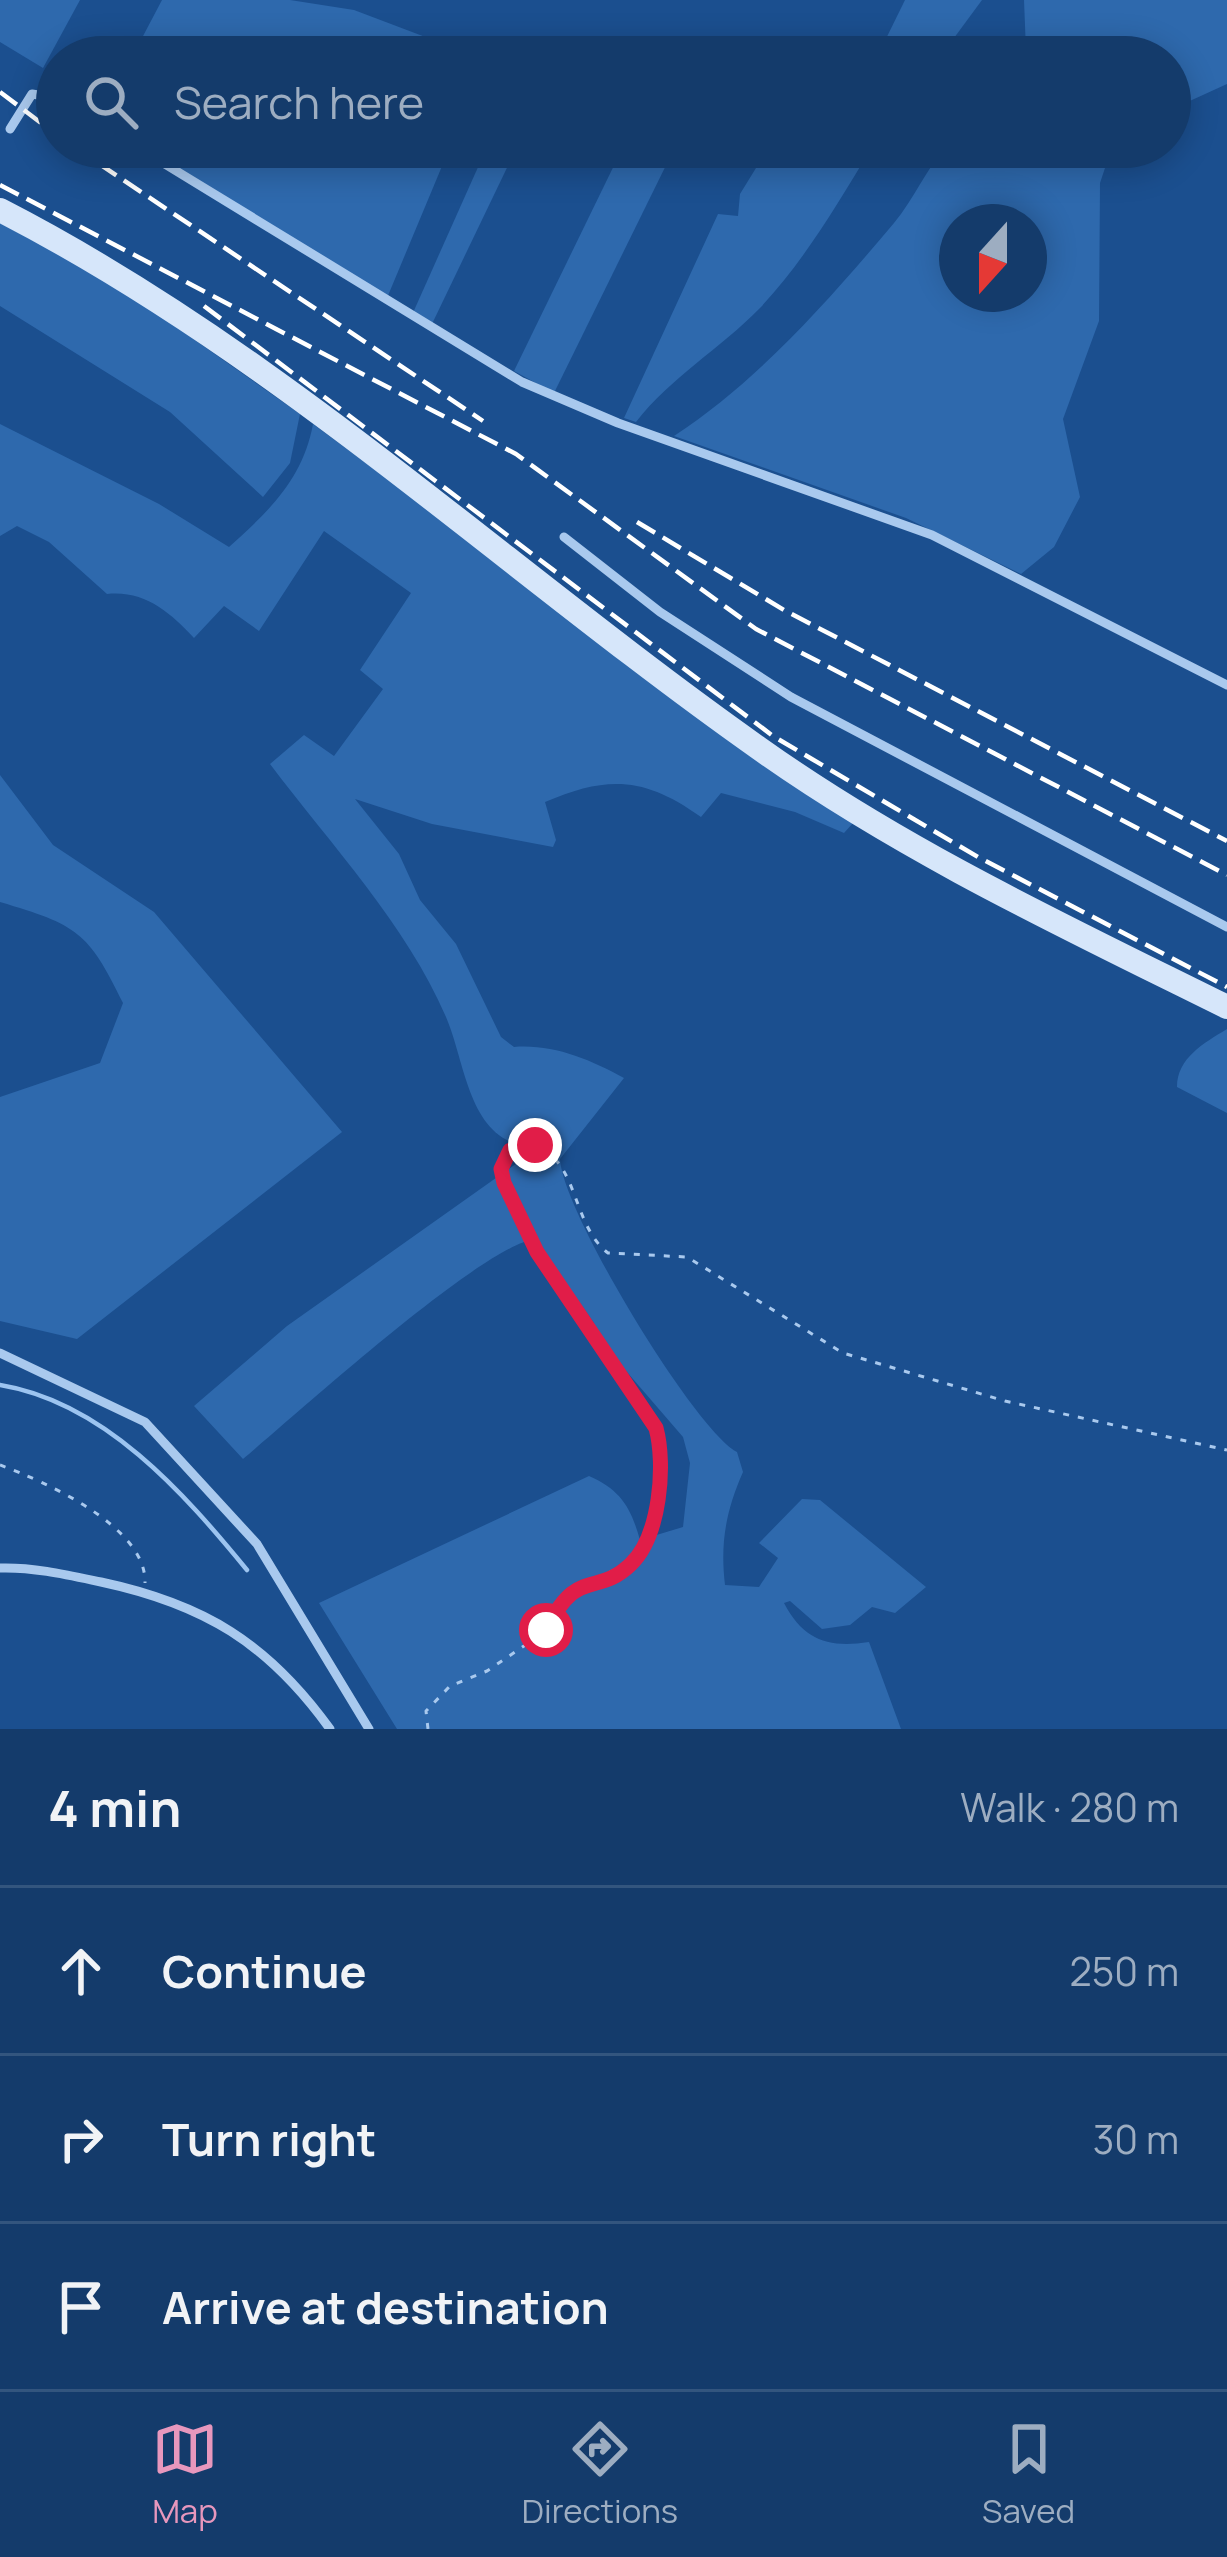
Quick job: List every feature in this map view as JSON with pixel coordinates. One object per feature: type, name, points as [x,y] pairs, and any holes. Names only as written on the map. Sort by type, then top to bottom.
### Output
[{"type":"main road","points":[[0,210],[160,299],[798,775],[1008,897],[1227,1007]]},
{"type":"lane","points":[[10,129],[36,95]]},
{"type":"lane","points":[[171,168],[522,382],[618,423],[932,536],[1227,685]]},
{"type":"lane","points":[[564,537],[660,612],[791,698],[1227,927]]},
{"type":"lane","points":[[0,1353],[145,1422],[257,1544],[369,1729]]},
{"type":"lane","points":[[0,1568],[23,1567],[145,1591],[190,1606],[269,1658],[330,1729]]},
{"type":"path","points":[[428,1729],[426,1711],[450,1686],[487,1671],[537,1637],[572,1588],[632,1563],[653,1525],[661,1478],[656,1428],[537,1252],[504,1183],[501,1169],[510,1150],[525,1144],[551,1155],[566,1170],[582,1221],[608,1253],[687,1257],[843,1353],[1005,1401],[1227,1450]]},
{"type":"path","points":[[0,1465],[37,1479],[133,1544],[146,1571],[145,1591]]},
{"type":"shaded area","points":[[0,0],[80,0],[60,36],[36,36],[36,64],[0,42]]},
{"type":"shaded area","points":[[162,0],[290,0],[354,10],[423,36],[143,36]]},
{"type":"shaded area","points":[[905,0],[982,0],[955,36],[887,36]]},
{"type":"shaded area","points":[[1024,0],[1227,0],[1227,84],[1191,100],[1191,36],[1025,36]]},
{"type":"shaded area","points":[[177,168],[441,168],[387,298]]},
{"type":"shaded area","points":[[478,168],[507,168],[431,326],[412,315]]},
{"type":"shaded area","points":[[613,168],[665,168],[554,393],[514,371]]},
{"type":"shaded area","points":[[756,168],[859,168],[806,251],[760,308],[636,422],[624,418],[718,214],[738,216],[740,194]]},
{"type":"shaded area","points":[[931,168],[1105,168],[1100,183],[1099,321],[1063,419],[1080,497],[1054,547],[1021,574],[906,518],[674,436],[764,364],[894,223]]},
{"type":"shaded area","points":[[0,223],[115,284],[300,414],[290,463],[263,497],[170,412],[0,306]]},
{"type":"shaded area","points":[[0,424],[159,504],[229,547],[293,478],[313,424],[853,823],[844,833],[795,812],[721,793],[701,817],[662,794],[607,784],[545,802],[556,840],[553,847],[432,824],[355,799],[399,854],[420,900],[456,944],[501,1037],[514,1047],[570,1054],[624,1078],[560,1159],[583,1224],[634,1317],[692,1404],[737,1452],[743,1472],[726,1527],[725,1585],[759,1587],[778,1558],[759,1543],[802,1499],[820,1500],[926,1587],[895,1613],[872,1607],[850,1625],[822,1629],[790,1601],[784,1603],[800,1626],[819,1639],[842,1644],[869,1642],[901,1729],[397,1729],[319,1603],[589,1476],[623,1501],[640,1540],[683,1527],[690,1463],[683,1437],[595,1335],[594,1323],[535,1239],[509,1249],[432,1301],[243,1459],[194,1406],[287,1326],[520,1161],[514,1143],[499,1135],[477,1107],[446,1017],[410,950],[270,764],[304,735],[334,756],[383,689],[360,670],[411,593],[324,531],[259,631],[224,606],[194,638],[144,599],[107,594],[49,542],[17,526],[0,536]]},
{"type":"shaded area","points":[[0,775],[53,845],[154,912],[342,1132],[77,1339],[0,1321],[0,1097],[100,1063],[123,1003],[100,960],[77,934],[47,917],[0,902]]},
{"type":"shaded area","points":[[1227,1029],[1227,1113],[1177,1087],[1187,1060]]},
{"type":"waterway","points":[[0,1385],[74,1410],[107,1431],[169,1482],[247,1570]]},
{"type":"railway","points":[[0,92],[36,119]]},
{"type":"railway","points":[[105,168],[483,421]]},
{"type":"railway","points":[[0,185],[516,454],[756,629],[1227,875]]},
{"type":"railway","points":[[204,306],[773,736],[978,857],[1227,987]]},
{"type":"railway","points":[[637,522],[784,610],[1227,841]]},
{"type":"route","points":[[535,1145],[510,1150],[501,1169],[504,1183],[518,1203],[537,1252],[656,1428],[661,1445],[653,1525],[632,1563],[572,1588],[546,1630]]}]
